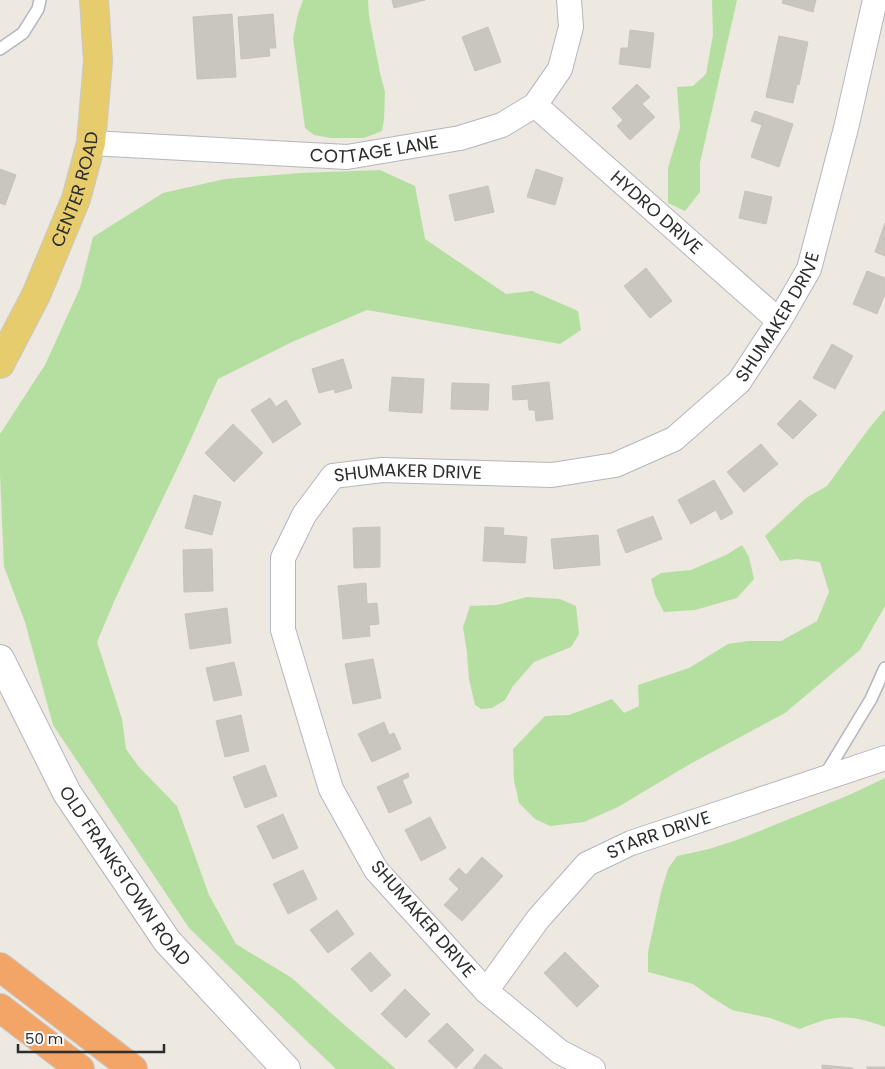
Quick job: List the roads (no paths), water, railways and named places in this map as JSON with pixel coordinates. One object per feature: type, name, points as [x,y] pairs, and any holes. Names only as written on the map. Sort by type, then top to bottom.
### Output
[{"type":"highway","points":[[0,967],[133,1069]]},
{"type":"highway","points":[[0,1008],[80,1069]]},
{"type":"main road","name":"CENTER ROAD","points":[[0,364],[36,296],[76,198],[91,144],[98,60],[94,0]]},
{"type":"street","name":"COTTAGE LANE","points":[[91,144],[347,157],[460,138],[502,125],[535,105],[560,69],[571,26],[569,0]]},
{"type":"street","name":"SHUMAKER DRIVE","points":[[593,1069],[560,1052],[486,991],[376,870],[331,789],[283,630],[283,558],[304,515],[333,476],[382,470],[552,475],[615,465],[674,439],[740,382],[809,269],[846,128],[874,0]]},
{"type":"street","name":"HYDRO DRIVE","points":[[535,105],[779,321]]},
{"type":"street","name":"OLD FRANKSTOWN ROAD","points":[[0,658],[66,793],[167,941],[286,1069]]},
{"type":"street","name":"STARR DRIVE","points":[[486,991],[538,919],[587,864],[631,843],[885,758]]},
{"type":"lane","points":[[0,49],[23,34],[38,9],[40,0]]},
{"type":"lane","points":[[822,779],[871,699],[885,668]]},
{"type":"lane","points":[[871,699],[885,694]]}]
